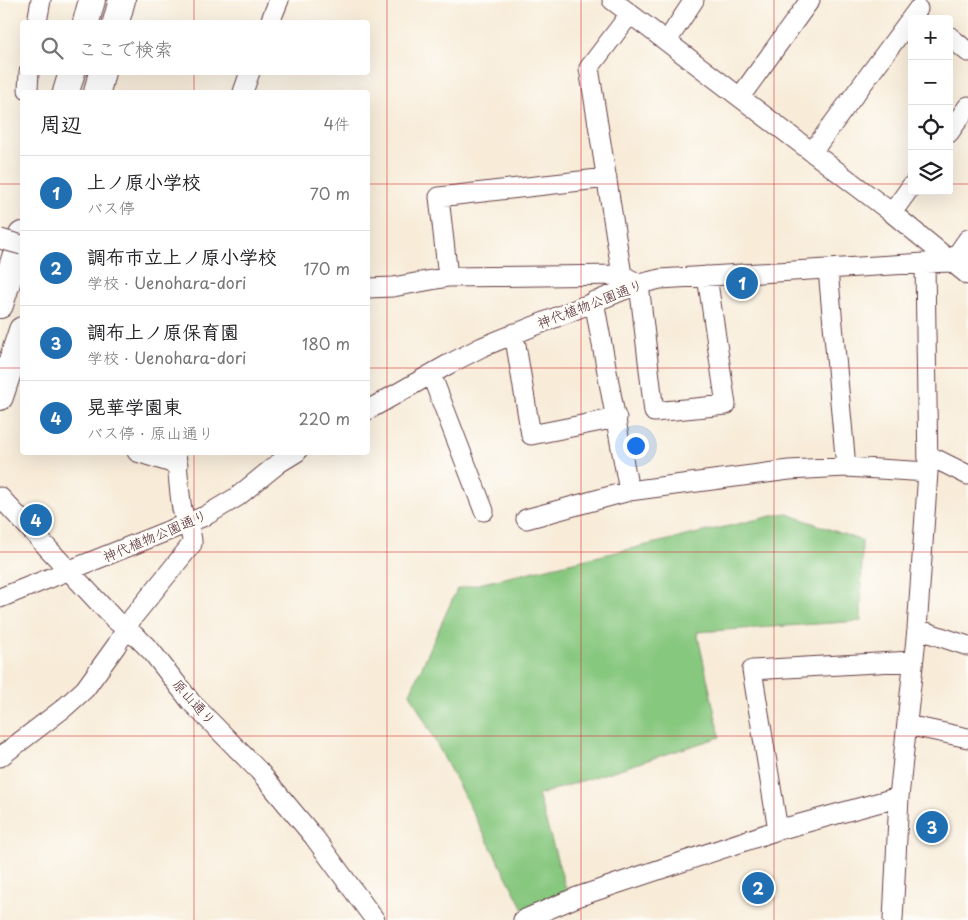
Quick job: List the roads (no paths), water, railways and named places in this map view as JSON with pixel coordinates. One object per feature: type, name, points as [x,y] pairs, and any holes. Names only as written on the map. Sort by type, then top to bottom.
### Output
[{"type":"highway","points":[[87,20],[92,0]]},
{"type":"highway","points":[[117,20],[122,0]]},
{"type":"highway","points":[[67,90],[71,75]]},
{"type":"highway","points":[[98,90],[101,75]]},
{"type":"highway","points":[[0,306],[20,242]]},
{"type":"highway","points":[[0,397],[20,336]]},
{"type":"street","points":[[37,20],[41,0]]},
{"type":"street","points":[[271,20],[279,0]]},
{"type":"street","points":[[612,0],[892,213],[960,259],[968,275]]},
{"type":"street","points":[[667,41],[694,0]]},
{"type":"street","points":[[740,97],[810,0]]},
{"type":"street","points":[[812,152],[918,9]]},
{"type":"street","points":[[622,275],[589,68],[630,14]]},
{"type":"street","points":[[953,39],[968,52]]},
{"type":"street","points":[[244,90],[249,75]]},
{"type":"street","points":[[953,128],[968,108]]},
{"type":"street","points":[[448,277],[439,196],[606,178]]},
{"type":"street","points":[[892,213],[908,191]]},
{"type":"street","points":[[0,239],[20,244]]},
{"type":"street","points":[[960,259],[968,239]]},
{"type":"street","name":"神代植物公園通り","points":[[370,409],[482,347],[638,284],[660,279],[828,270],[960,259]]},
{"type":"street","points":[[893,920],[899,798],[916,629],[928,464],[925,263]]},
{"type":"street","points":[[828,270],[846,467]]},
{"type":"street","points":[[370,288],[393,288],[448,277],[622,275],[638,284],[654,412],[726,405],[707,276]]},
{"type":"street","points":[[594,301],[629,491]]},
{"type":"street","points":[[514,334],[531,436],[617,418]]},
{"type":"street","points":[[431,374],[484,511]]},
{"type":"street","points":[[0,757],[64,708],[85,689],[116,646],[133,617],[192,544],[193,539],[186,524],[182,508],[177,459],[154,455]]},
{"type":"street","name":"神代植物公園通り","points":[[0,598],[205,516],[226,504],[292,455]]},
{"type":"street","points":[[526,519],[629,491],[789,470],[928,464],[968,475]]},
{"type":"street","name":"原山通り","points":[[0,497],[116,620],[152,652],[191,702],[259,772],[314,837],[375,920]]},
{"type":"street","points":[[916,629],[968,646]]},
{"type":"street","points":[[778,830],[752,670],[912,661]]},
{"type":"street","points":[[907,725],[968,738]]},
{"type":"street","points":[[523,920],[577,897],[778,830],[899,798]]},
{"type":"place","name":"上ノ原小学校","points":[[742,283]]},
{"type":"place","name":"晃華学園東","points":[[36,520]]},
{"type":"place","name":"調布上ノ原保育園","points":[[932,827]]},
{"type":"place","name":"調布市立上ノ原小学校","points":[[758,888]]}]
